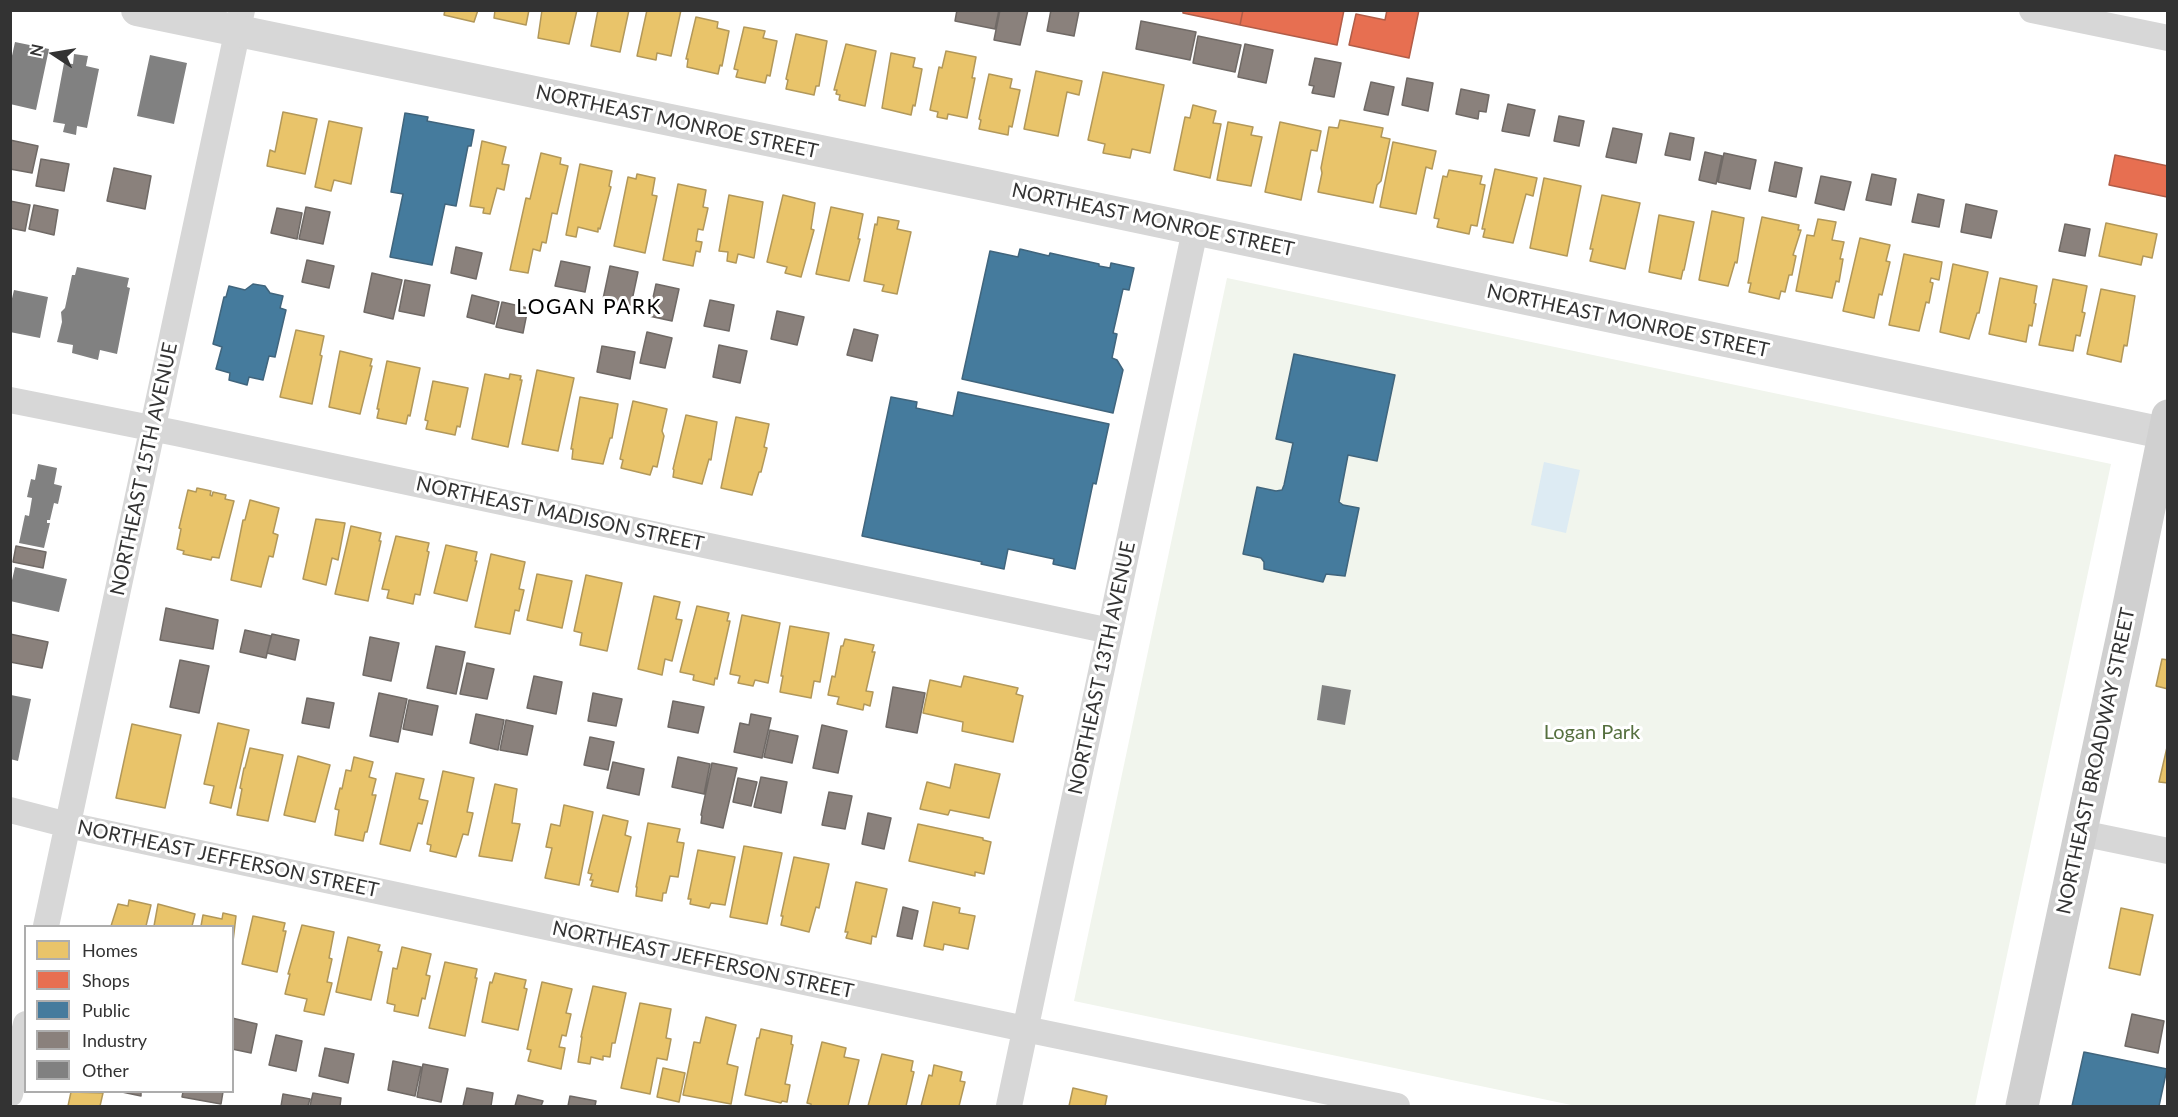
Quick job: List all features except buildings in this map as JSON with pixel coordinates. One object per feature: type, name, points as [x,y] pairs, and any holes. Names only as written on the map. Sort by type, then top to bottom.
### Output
[{"type":"main road","name":"NORTHEAST BROADWAY STREET","points":[[2022,1107],[2166,428]]},
{"type":"street","name":"NORTHEAST MONROE STREET","points":[[137,10],[240,21],[1195,230],[2166,428]]},
{"type":"street","points":[[2032,10],[2168,38]]},
{"type":"street","name":"NORTHEAST 15TH AVENUE","points":[[46,925],[240,21]]},
{"type":"street","name":"NORTHEAST 13TH AVENUE","points":[[1008,1107],[1195,230]]},
{"type":"street","name":"NORTHEAST MADISON STREET","points":[[10,400],[1110,631]]},
{"type":"street","name":"NORTHEAST JEFFERSON STREET","points":[[10,810],[68,825],[1396,1107]]},
{"type":"street","points":[[2081,833],[2168,851]]},
{"type":"street","points":[[10,1094],[24,1032]]},
{"type":"green space","name":"Logan Park","points":[[1227,278],[2111,464],[1975,1106],[1576,1106],[1074,1001]]},
{"type":"shaded area","points":[[1544,462],[1580,470],[1566,533],[1531,525]]},
{"type":"district","name":"LOGAN PARK","points":[[589,307]]}]
